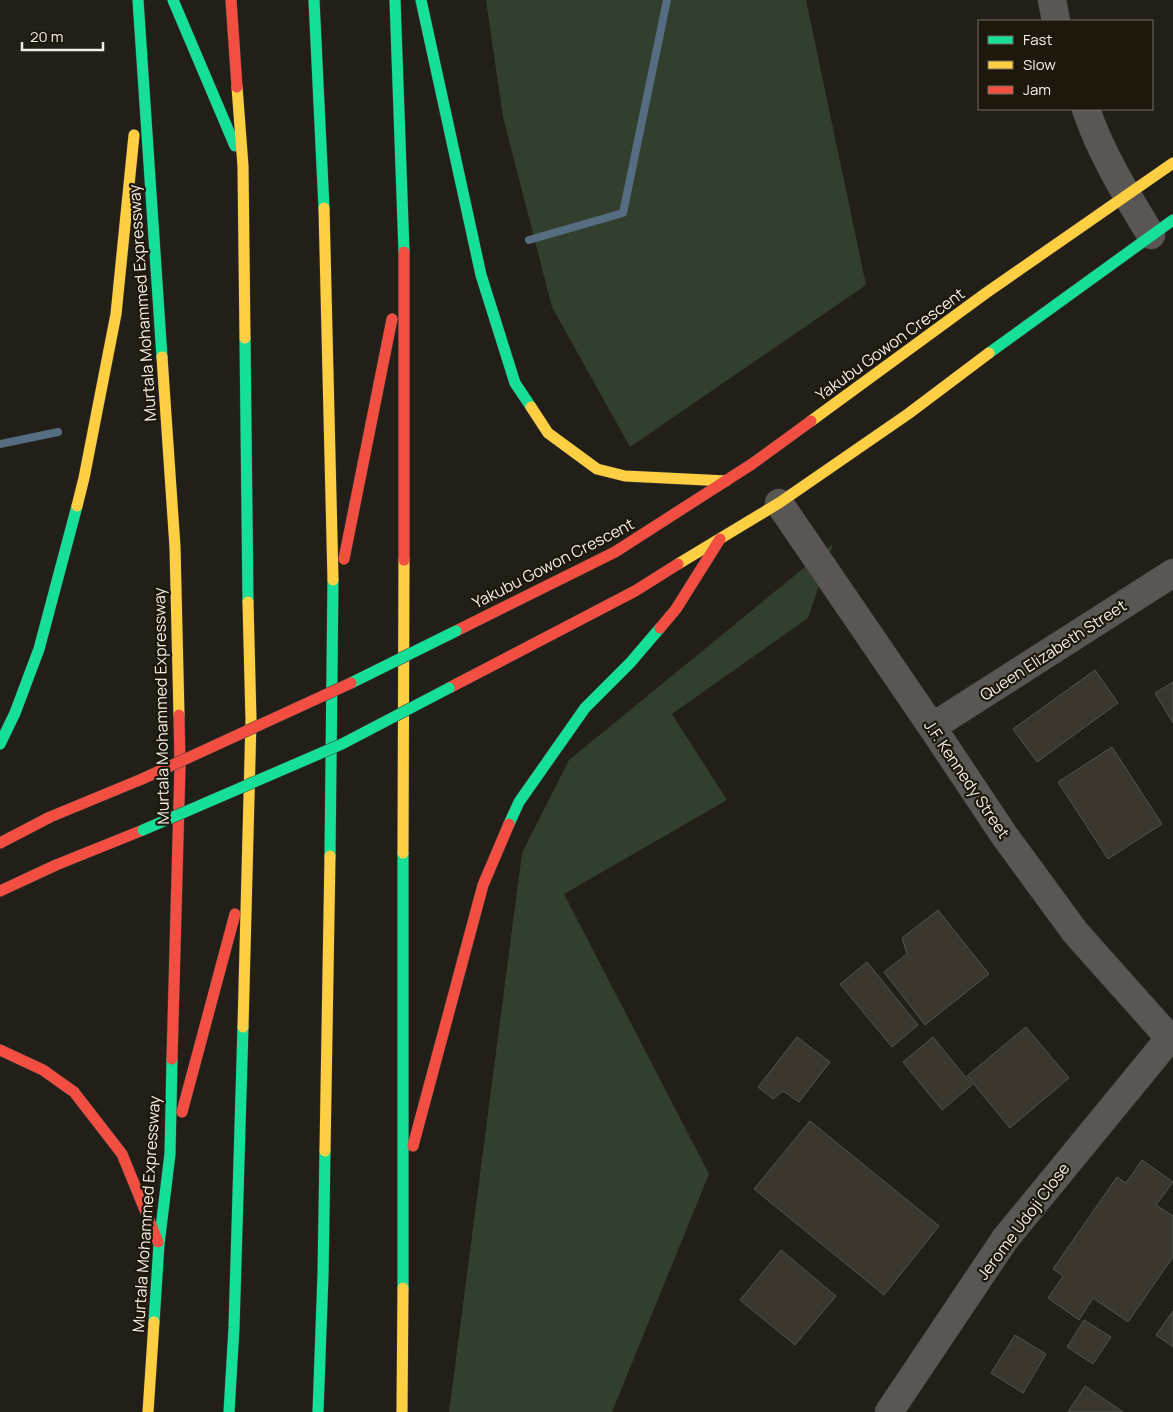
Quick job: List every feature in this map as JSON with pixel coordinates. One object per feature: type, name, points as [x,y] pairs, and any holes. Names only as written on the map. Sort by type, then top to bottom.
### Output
[{"type":"main road","name":"Murtala Mohammed Expressway","points":[[138,0],[175,547],[180,766],[170,1154],[159,1244],[148,1412]]},
{"type":"main road","points":[[173,0],[243,166]]},
{"type":"main road","points":[[229,1412],[234,1328],[242,1080],[251,720],[246,498],[243,166],[231,0]]},
{"type":"main road","points":[[314,0],[324,217],[334,610],[323,1275],[318,1412]]},
{"type":"main road","points":[[396,0],[404,258],[402,1412]]},
{"type":"main road","points":[[421,0],[481,275],[515,383],[548,433],[597,468],[625,476],[726,481]]},
{"type":"main road","points":[[0,744],[15,713],[39,649],[84,478],[116,314],[142,59]]},
{"type":"main road","name":"Yakubu Gowon Crescent","points":[[0,843],[50,817],[142,779],[338,689],[616,552],[767,453],[986,293],[1173,163]]},
{"type":"main road","points":[[0,891],[56,865],[143,830],[342,744],[635,591],[779,504],[908,414],[1020,330],[1173,220]]},
{"type":"main road","points":[[334,610],[404,258]]},
{"type":"main road","points":[[403,1183],[482,885],[519,802],[585,708],[630,663],[676,609],[720,539]]},
{"type":"main road","points":[[170,1154],[246,874]]},
{"type":"main road","points":[[0,1050],[43,1070],[74,1092],[122,1154],[159,1244]]},
{"type":"street","points":[[1052,0],[1056,20]]},
{"type":"street","points":[[1086,110],[1090,122],[1126,194],[1151,235]]},
{"type":"street","name":"J.F. Kennedy Street","points":[[779,504],[1004,835],[1074,932],[1171,1040]]},
{"type":"street","name":"Queen Elizabeth Street","points":[[932,727],[1173,573]]},
{"type":"street","name":"Jerome Udoji Close","points":[[889,1412],[1005,1239],[1171,1040]]},
{"type":"green space","points":[[486,0],[806,0],[866,285],[630,447],[552,307],[503,117]]},
{"type":"green space","points":[[833,544],[808,618],[672,714],[727,800],[564,894],[709,1174],[612,1412],[449,1412],[522,853],[569,760]]},
{"type":"building","points":[[1095,670],[1118,703],[1037,762],[1013,729]]},
{"type":"building","points":[[1173,682],[1173,723],[1155,693]]},
{"type":"building","points":[[1112,747],[1162,824],[1108,859],[1058,782]]},
{"type":"building","points":[[938,910],[989,974],[925,1025],[884,972],[907,954],[902,938]]},
{"type":"building","points":[[867,962],[918,1025],[892,1047],[840,984]]},
{"type":"building","points":[[1026,1027],[1069,1078],[1010,1128],[967,1076]]},
{"type":"building","points":[[797,1037],[830,1062],[799,1102],[783,1091],[773,1099],[758,1087]]},
{"type":"building","points":[[933,1037],[972,1085],[942,1110],[903,1062]]},
{"type":"building","points":[[810,1121],[939,1226],[884,1295],[754,1189]]},
{"type":"building","points":[[1142,1160],[1173,1182],[1156,1205],[1173,1216],[1173,1257],[1128,1322],[1093,1298],[1079,1320],[1048,1298],[1063,1276],[1053,1269],[1117,1177],[1126,1183]]},
{"type":"building","points":[[781,1250],[836,1296],[795,1345],[740,1300]]},
{"type":"building","points":[[1173,1311],[1173,1347],[1156,1335]]},
{"type":"building","points":[[1084,1320],[1111,1337],[1093,1364],[1067,1347]]},
{"type":"building","points":[[1015,1335],[1046,1354],[1023,1393],[991,1373]]},
{"type":"building","points":[[1085,1386],[1123,1412],[1068,1412]]},
{"type":"waterway","points":[[529,240],[623,213],[667,0]]},
{"type":"waterway","points":[[0,444],[58,432]]},
{"type":"traffic: fast","points":[[138,0],[162,357]]},
{"type":"traffic: fast","points":[[173,0],[235,146]]},
{"type":"traffic: fast","points":[[314,0],[324,208]]},
{"type":"traffic: fast","points":[[395,0],[404,252]]},
{"type":"traffic: fast","points":[[421,0],[481,275],[515,383],[531,407]]},
{"type":"traffic: fast","points":[[989,353],[1173,220]]},
{"type":"traffic: fast","points":[[245,338],[248,602]]},
{"type":"traffic: fast","points":[[0,744],[15,713],[39,649],[77,506]]},
{"type":"traffic: fast","points":[[330,856],[333,580]]},
{"type":"traffic: fast","points":[[509,824],[519,802],[585,708],[630,663],[660,628]]},
{"type":"traffic: fast","points":[[351,683],[456,631]]},
{"type":"traffic: fast","points":[[143,830],[342,744],[449,688]]},
{"type":"traffic: fast","points":[[403,853],[403,1288]]},
{"type":"traffic: fast","points":[[229,1412],[234,1328],[243,1027]]},
{"type":"traffic: fast","points":[[154,1322],[159,1244],[170,1154],[172,1059]]},
{"type":"traffic: fast","points":[[318,1412],[325,1151]]},
{"type":"traffic: slow","points":[[237,87],[243,166],[245,338]]},
{"type":"traffic: slow","points":[[77,506],[116,314],[134,135]]},
{"type":"traffic: slow","points":[[811,421],[986,293],[1173,163]]},
{"type":"traffic: slow","points":[[324,208],[333,580]]},
{"type":"traffic: slow","points":[[678,564],[779,503],[908,414],[989,353]]},
{"type":"traffic: slow","points":[[162,357],[175,547],[179,715]]},
{"type":"traffic: slow","points":[[531,407],[548,433],[597,469],[625,476],[726,481]]},
{"type":"traffic: slow","points":[[403,853],[404,560]]},
{"type":"traffic: slow","points":[[243,1027],[251,720],[248,602]]},
{"type":"traffic: slow","points":[[325,1151],[330,856]]},
{"type":"traffic: slow","points":[[402,1412],[403,1288]]},
{"type":"traffic: slow","points":[[148,1412],[154,1322]]},
{"type":"traffic: jam","points":[[231,0],[237,87]]},
{"type":"traffic: jam","points":[[404,252],[404,560]]},
{"type":"traffic: jam","points":[[344,559],[392,319]]},
{"type":"traffic: jam","points":[[456,631],[615,552],[752,464],[811,421]]},
{"type":"traffic: jam","points":[[660,628],[676,609],[720,539]]},
{"type":"traffic: jam","points":[[449,688],[635,591],[678,564]]},
{"type":"traffic: jam","points":[[142,779],[351,683]]},
{"type":"traffic: jam","points":[[172,1059],[180,766],[179,715]]},
{"type":"traffic: jam","points":[[0,843],[50,817],[142,779]]},
{"type":"traffic: jam","points":[[413,1146],[483,885],[509,824]]},
{"type":"traffic: jam","points":[[0,891],[56,865],[143,830]]},
{"type":"traffic: jam","points":[[182,1112],[235,914]]},
{"type":"traffic: jam","points":[[0,1050],[43,1070],[74,1092],[122,1154],[158,1242]]}]
